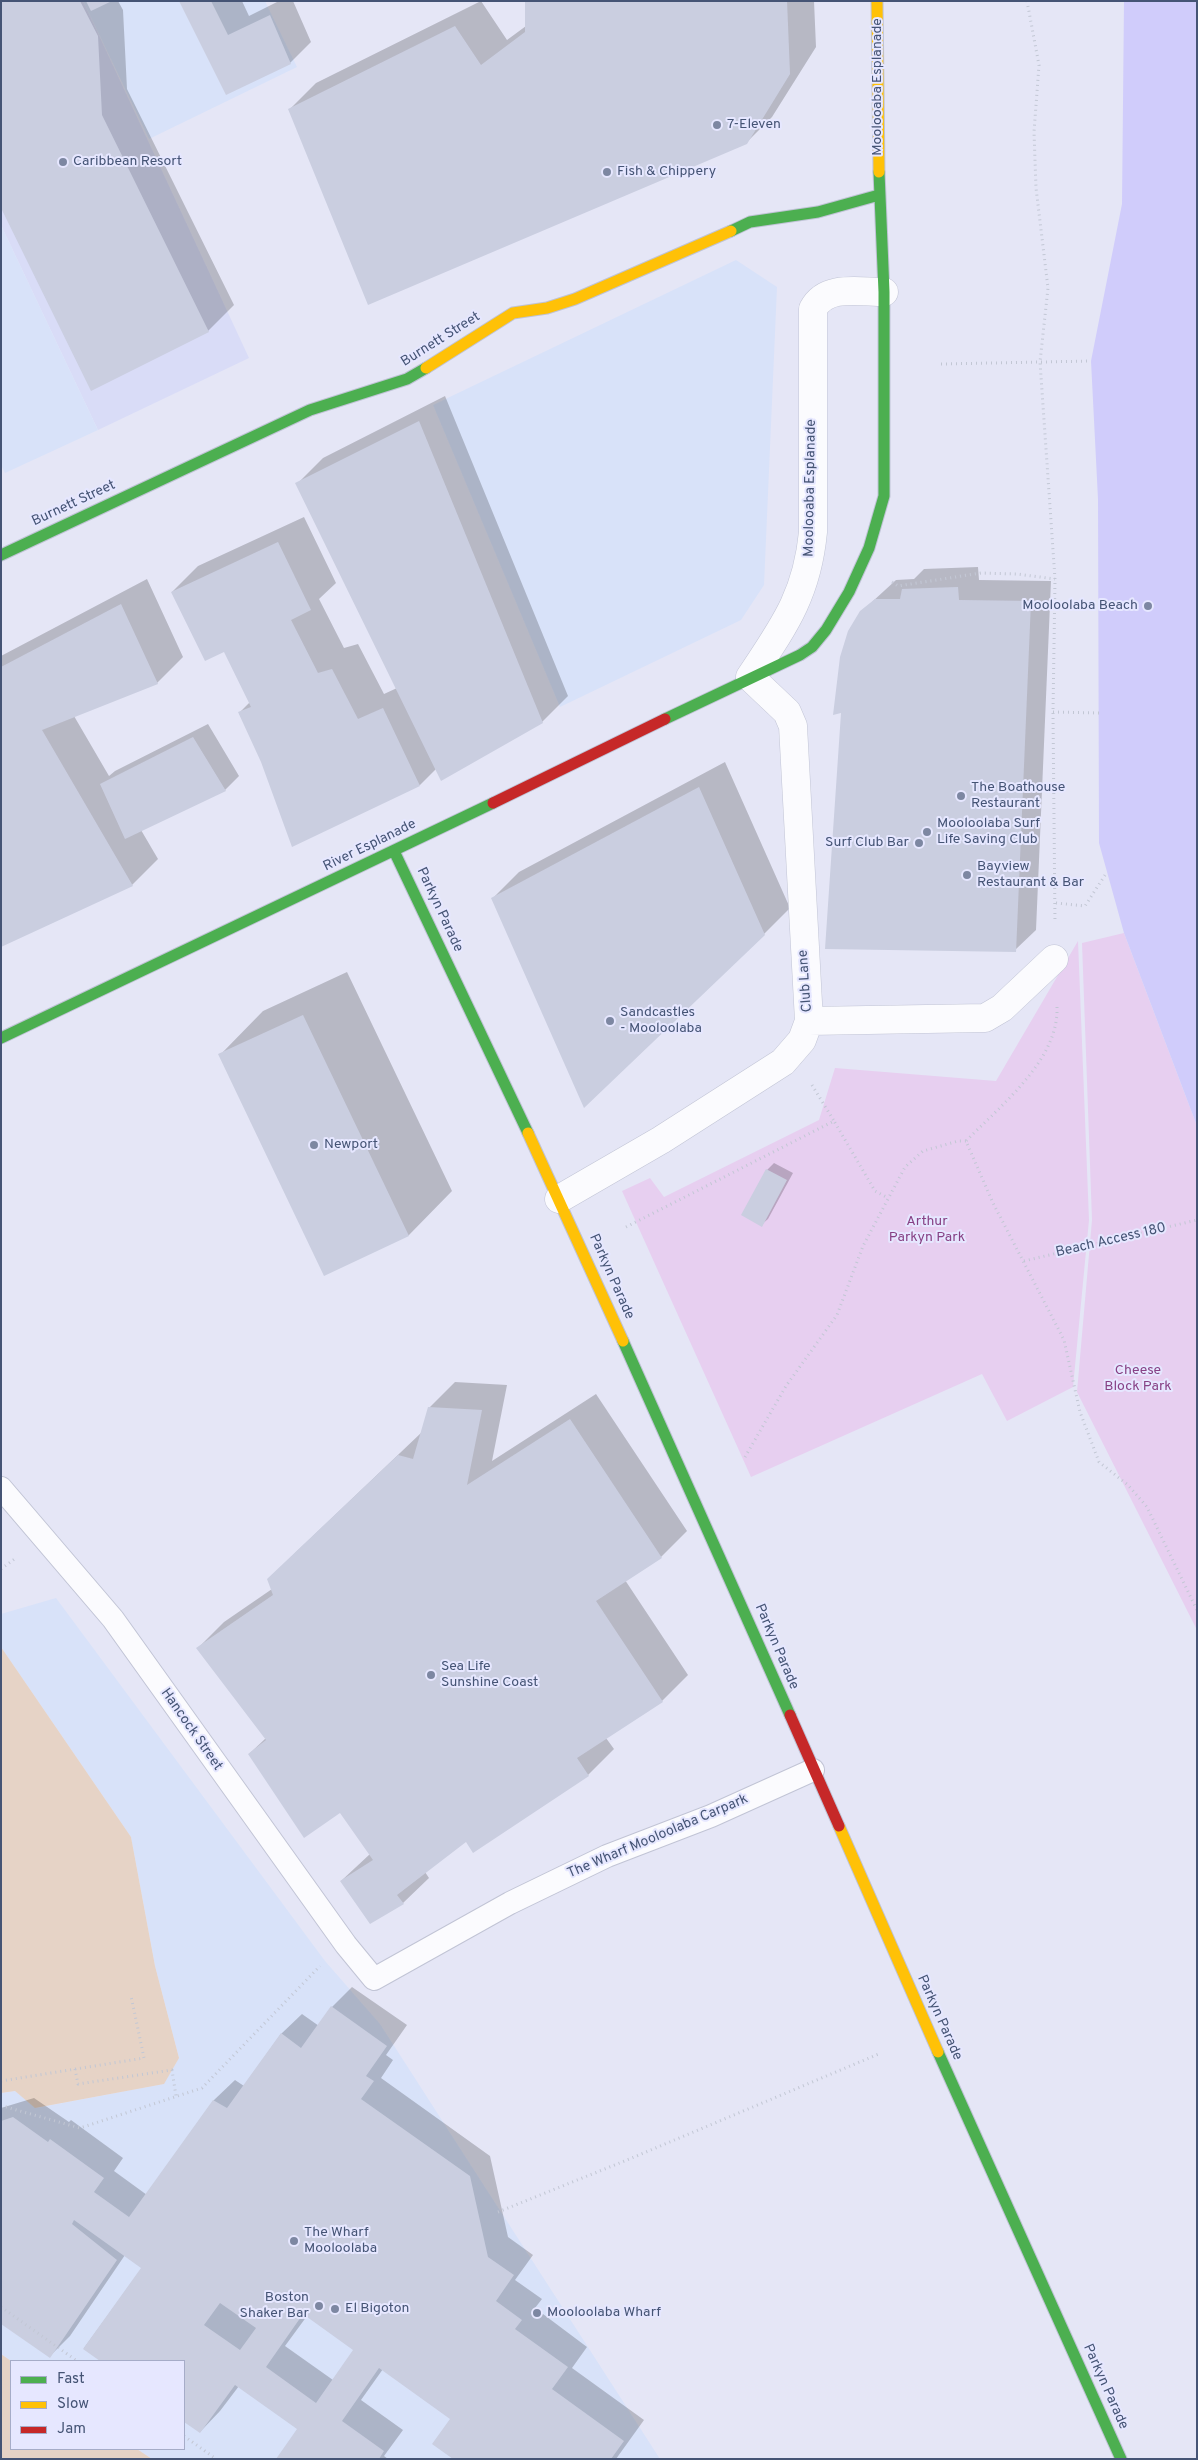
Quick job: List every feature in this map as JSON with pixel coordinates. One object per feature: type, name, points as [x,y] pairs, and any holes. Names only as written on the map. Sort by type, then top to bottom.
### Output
[{"type":"street","name":"Moolooaba Esplanade","points":[[750,677],[800,655],[812,647],[832,622],[847,597],[874,534],[885,483],[884,292],[879,195],[877,1]]},
{"type":"street","name":"Burnett Street","points":[[1,556],[310,410],[407,379],[443,359],[513,313],[547,308],[575,299],[750,222],[818,212],[879,195]]},
{"type":"street","name":"Moolooaba Esplanade","points":[[750,677],[795,607],[810,562],[813,532],[813,309],[820,299],[834,292],[884,292]]},
{"type":"street","name":"River Esplanade","points":[[1,1038],[394,851],[750,677]]},
{"type":"street","name":"Club Lane","points":[[559,1199],[661,1140],[783,1062],[802,1040],[809,1021],[793,726],[783,707],[750,677]]},
{"type":"street","name":"Parkyn Parade","points":[[394,851],[559,1199],[691,1489],[964,2112],[1121,2459]]},
{"type":"street","points":[[809,1021],[985,1018],[1002,1008],[1054,959]]},
{"type":"lane","name":"Hancock Street","points":[[1,1488],[113,1619],[340,1938],[374,1979]]},
{"type":"lane","name":"The Wharf Mooloolaba Carpark","points":[[374,1979],[510,1903],[607,1856],[711,1816],[813,1770]]},
{"type":"path","points":[[745,1456],[786,1386],[838,1315],[863,1246],[904,1167],[913,1157],[930,1148],[966,1141],[1038,1066],[1058,1022],[1054,959],[1056,903],[1053,712],[1056,579],[1040,362],[1048,288],[1036,188],[1034,132],[1039,66],[1027,1]]},
{"type":"path","points":[[941,364],[1091,361]]},
{"type":"path","points":[[888,580],[898,586],[981,573],[1017,574],[1056,579]]},
{"type":"path","points":[[1053,712],[1099,713]]},
{"type":"path","points":[[1056,903],[1085,906],[1107,872]]},
{"type":"path","points":[[812,1085],[875,1191],[888,1198]]},
{"type":"path","points":[[626,1227],[834,1121]]},
{"type":"path","points":[[966,1141],[993,1203],[1064,1340],[1080,1412],[1099,1462],[1128,1485],[1147,1507],[1197,1610]]},
{"type":"path","name":"Beach Access 180","points":[[1024,1261],[1197,1220]]},
{"type":"path","points":[[1,2108],[6,2107],[80,2128],[202,2088],[325,1961]]},
{"type":"path","points":[[1,2081],[144,2058],[131,1996]]},
{"type":"path","points":[[498,2212],[881,2053]]},
{"type":"path","points":[[75,2069],[78,2084],[172,2070],[176,2096]]},
{"type":"path","points":[[1,2307],[76,2360]]},
{"type":"path","points":[[185,2437],[216,2459]]},
{"type":"shaded area","name":"Caribbean Resort","points":[[1,1],[83,1],[249,358],[98,430],[1,225]]},
{"type":"shaded area","points":[[83,1],[265,1],[297,67],[149,139]]},
{"type":"shaded area","points":[[1,225],[98,430],[5,473],[1,465]]},
{"type":"shaded area","points":[[736,260],[777,287],[764,585],[741,620],[560,707],[433,405]]},
{"type":"shaded area","name":"The Wharf Mooloolaba","points":[[56,1598],[325,1961],[380,2024],[660,2459],[152,2459],[138,2450],[185,2450],[185,2360],[10,2360],[1,2354],[1,2093],[15,2091],[36,2108],[163,2084],[179,2058],[155,1966],[131,1837],[1,1647],[1,1614]]},
{"type":"shaded area","points":[[1,1647],[131,1837],[155,1966],[179,2058],[164,2084],[35,2108],[15,2091],[1,2093]]},
{"type":"shaded area","points":[[1,2354],[10,2360],[10,2450],[138,2450],[152,2459],[1,2459]]},
{"type":"green space","name":"Cheese Block Park","points":[[1124,933],[1197,1126],[1197,1630],[1077,1392],[1092,1220],[1082,943]]},
{"type":"green space","name":"Arthur Parkyn Park","points":[[1078,941],[1089,1220],[1073,1387],[1007,1421],[982,1374],[751,1477],[622,1191],[650,1178],[664,1197],[819,1120],[835,1068],[996,1081]]},
{"type":"sand","name":"Mooloolaba Beach","points":[[1124,1],[1197,1],[1197,1126],[1124,933],[1099,843],[1098,499],[1091,361],[1122,204]]},
{"type":"building","name":"Caribbean Resort","points":[[1,1],[80,1],[98,36],[102,115],[209,332],[91,391],[1,208]]},
{"type":"building","points":[[86,1],[112,1],[91,11]]},
{"type":"building","points":[[179,1],[211,1],[228,35],[270,15],[291,64],[226,95]]},
{"type":"building","points":[[525,1],[787,1],[790,74],[747,144],[368,305],[288,109],[455,26],[481,65],[525,32]]},
{"type":"building","points":[[419,421],[543,723],[441,781],[295,483]]},
{"type":"building","points":[[278,542],[311,610],[291,620],[318,673],[332,669],[358,719],[383,708],[420,786],[292,847],[261,762],[238,712],[251,707],[224,652],[205,661],[171,592]]},
{"type":"building","name":"Mooloolaba Surf Life Saving Club","points":[[958,587],[959,600],[1031,601],[1016,952],[825,949],[841,713],[833,715],[840,657],[848,631],[860,611],[875,599],[900,599],[902,589]]},
{"type":"building","points":[[121,604],[158,684],[42,730],[133,886],[1,947],[1,667]]},
{"type":"building","points":[[193,737],[226,791],[125,839],[100,784]]},
{"type":"building","name":"Sandcastles - Mooloolaba","points":[[699,787],[765,935],[584,1108],[491,898]]},
{"type":"building","name":"Newport","points":[[303,1015],[409,1236],[324,1276],[218,1054]]},
{"type":"building","points":[[766,1169],[787,1180],[762,1227],[741,1215]]},
{"type":"building","name":"Sea Life Sunshine Coast","points":[[428,1407],[482,1410],[467,1485],[570,1419],[662,1558],[596,1601],[663,1702],[577,1758],[589,1776],[473,1853],[466,1842],[397,1895],[404,1904],[370,1924],[340,1881],[373,1860],[340,1813],[304,1838],[248,1754],[266,1740],[196,1648],[273,1595],[267,1579],[398,1455],[413,1459]]},
{"type":"building","name":"The Wharf Mooloolaba","points":[[331,2006],[387,2046],[366,2076],[374,2081],[361,2099],[470,2176],[488,2257],[514,2275],[496,2301],[522,2320],[515,2329],[568,2367],[552,2389],[624,2441],[611,2459],[453,2459],[432,2444],[450,2419],[379,2368],[342,2421],[384,2451],[379,2459],[276,2459],[297,2429],[235,2385],[200,2433],[185,2423],[185,2360],[99,2360],[83,2349],[141,2268],[74,2220],[72,2224],[117,2260],[50,2358],[1,2324],[1,2121],[13,2117],[48,2142],[50,2139],[104,2178],[94,2192],[129,2217],[213,2100],[227,2108],[281,2033],[301,2048]],"holes":[[[220,2303],[256,2328],[240,2350],[204,2325]],[[303,2314],[353,2350],[316,2403],[266,2367]]]},
{"type":"traffic: fast","points":[[665,719],[800,655],[812,647],[826,630],[849,592],[869,548],[884,496],[884,292],[879,172]]},
{"type":"traffic: fast","points":[[731,231],[750,222],[818,212],[879,195]]},
{"type":"traffic: fast","points":[[1,555],[310,410],[407,379],[426,368]]},
{"type":"traffic: fast","points":[[1,1038],[493,803]]},
{"type":"traffic: fast","points":[[394,851],[528,1133]]},
{"type":"traffic: fast","points":[[623,1341],[790,1715]]},
{"type":"traffic: fast","points":[[938,2052],[1121,2459]]},
{"type":"traffic: slow","points":[[877,1],[879,172]]},
{"type":"traffic: slow","points":[[426,368],[513,313],[547,308],[575,299],[731,231]]},
{"type":"traffic: slow","points":[[528,1133],[623,1341]]},
{"type":"traffic: slow","points":[[839,1826],[938,2052]]},
{"type":"traffic: jam","points":[[493,803],[665,719]]},
{"type":"traffic: jam","points":[[790,1715],[839,1826]]},
{"type":"place","name":"7-Eleven","points":[[717,125]]},
{"type":"place","name":"Caribbean Resort","points":[[63,162]]},
{"type":"place","name":"Fish & Chippery","points":[[607,172]]},
{"type":"place","name":"Mooloolaba Beach","points":[[1148,606]]},
{"type":"place","name":"The Boathouse Restaurant","points":[[961,796]]},
{"type":"place","name":"Mooloolaba Surf Life Saving Club","points":[[927,832]]},
{"type":"place","name":"Surf Club Bar","points":[[919,843]]},
{"type":"place","name":"Bayview Restaurant & Bar","points":[[967,875]]},
{"type":"place","name":"Sandcastles - Mooloolaba","points":[[610,1021]]},
{"type":"place","name":"Newport","points":[[314,1145]]},
{"type":"place","name":"Sea Life Sunshine Coast","points":[[431,1675]]},
{"type":"place","name":"The Wharf Mooloolaba","points":[[294,2241]]},
{"type":"place","name":"Boston Shaker Bar","points":[[319,2306]]},
{"type":"place","name":"El Bigoton","points":[[335,2309]]},
{"type":"place","name":"Mooloolaba Wharf","points":[[537,2313]]}]
